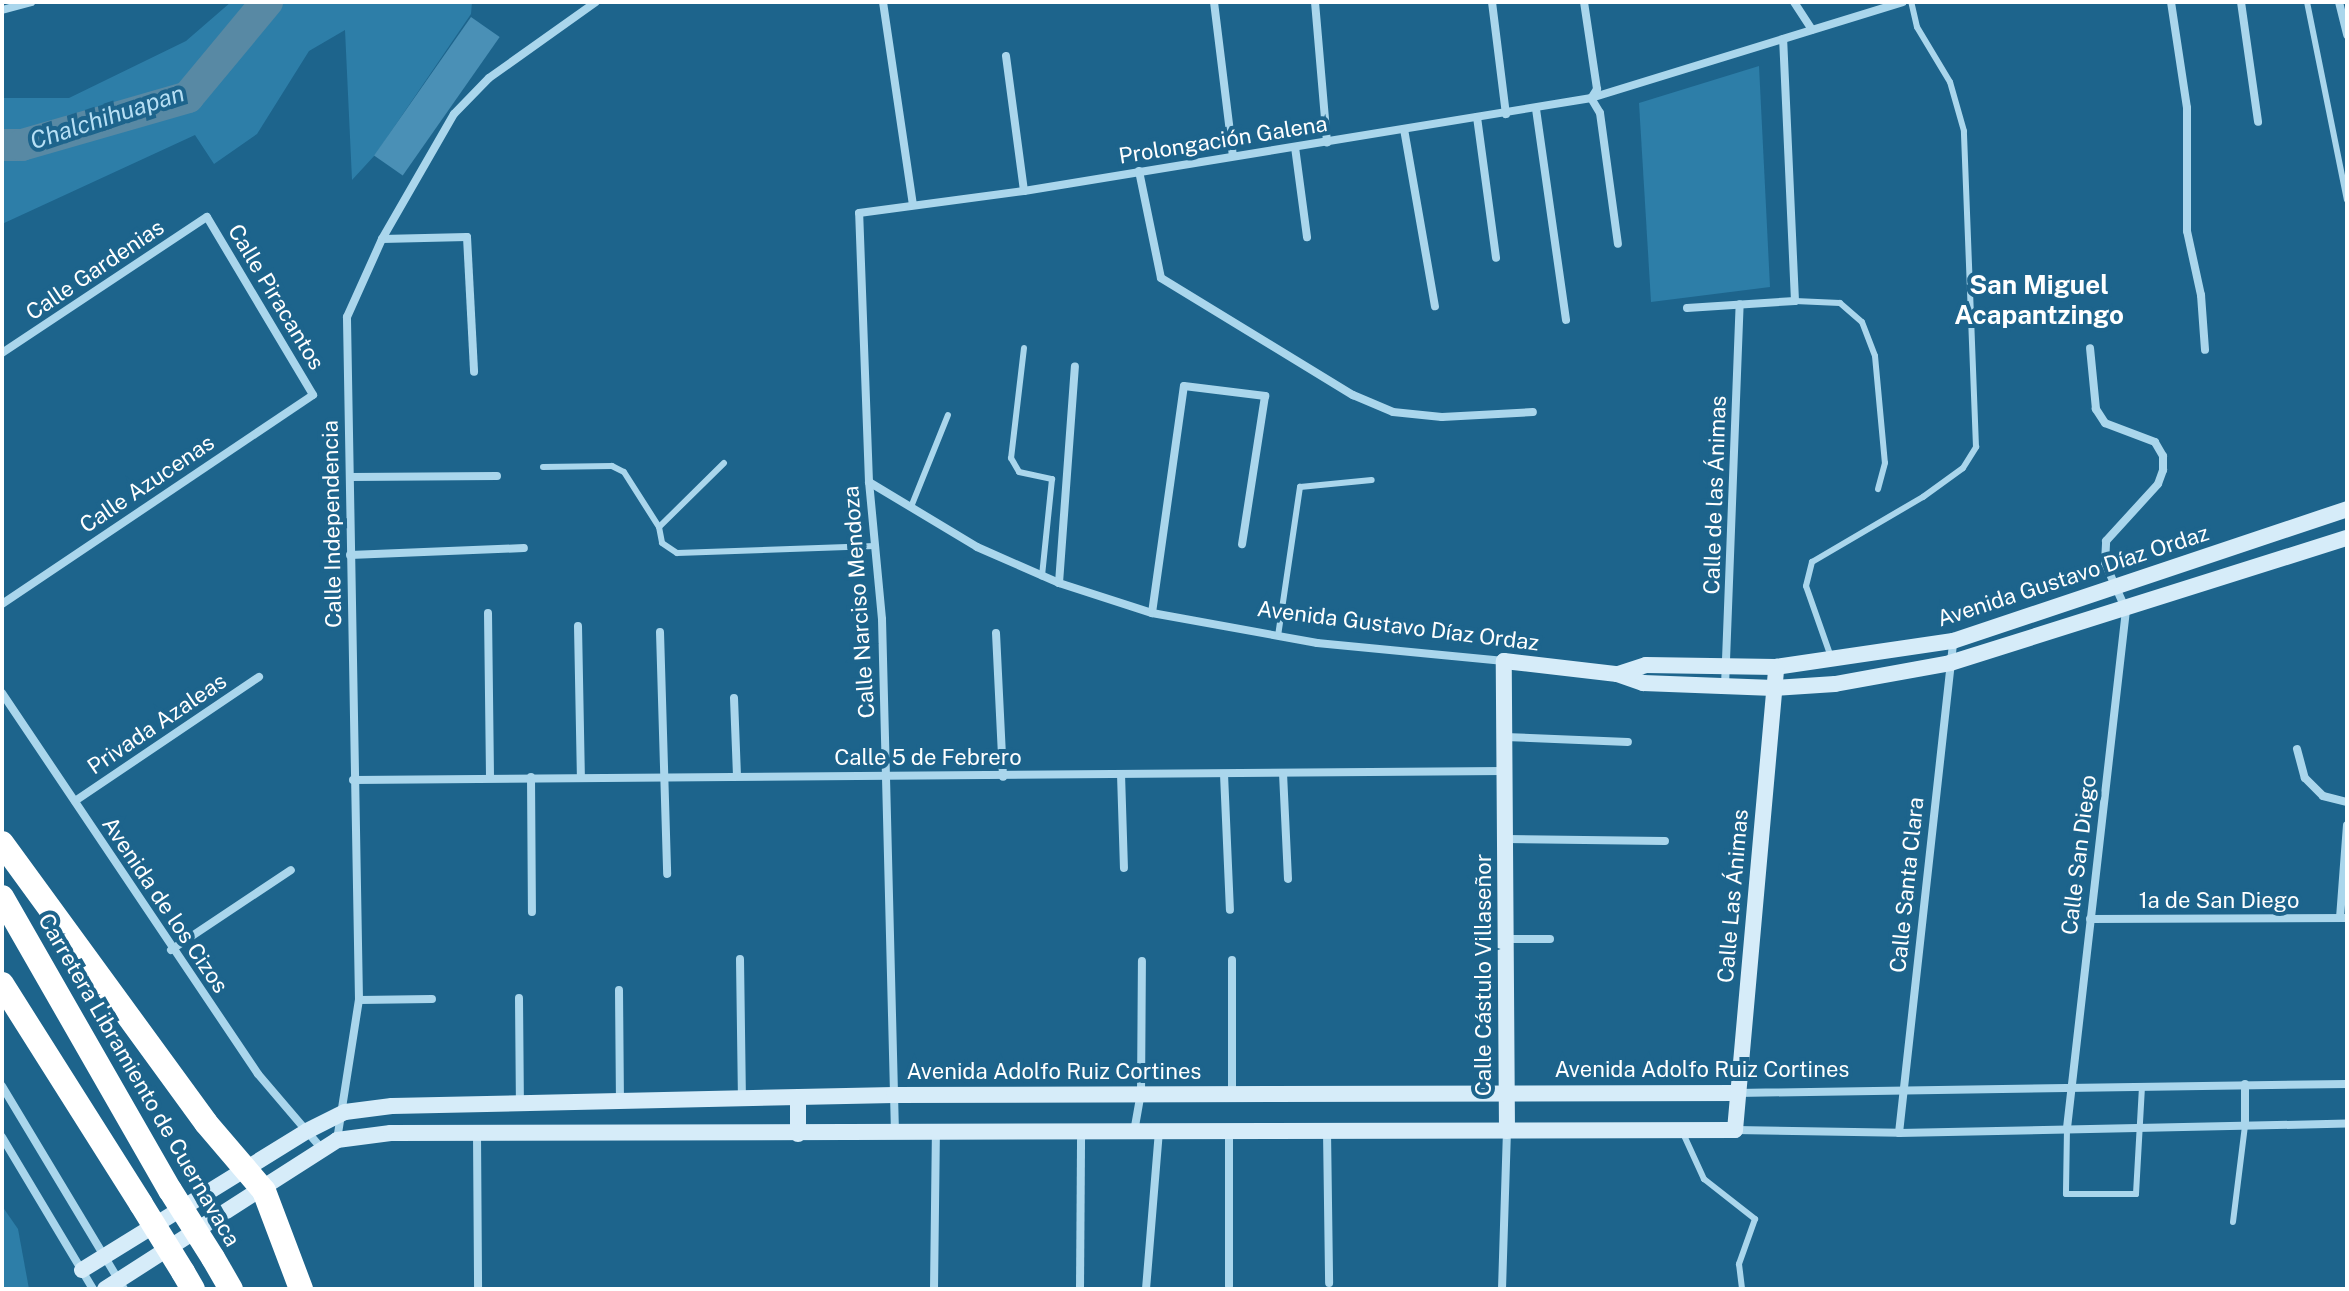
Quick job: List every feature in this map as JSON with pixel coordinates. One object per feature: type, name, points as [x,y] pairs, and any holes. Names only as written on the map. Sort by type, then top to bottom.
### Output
[{"type":"highway","points":[[2,843],[206,1123],[264,1191],[301,1289]]},
{"type":"highway","name":"Carretera Libramiento de Cuernavaca","points":[[2,897],[170,1190],[231,1289]]},
{"type":"highway","points":[[2,984],[188,1281]]},
{"type":"street","points":[[2,10],[31,2]]},
{"type":"street","name":"Calle Independencia","points":[[330,1145],[345,1112],[359,1000],[347,317],[382,239],[454,114],[489,78],[596,2]]},
{"type":"street","points":[[883,2],[913,205]]},
{"type":"street","points":[[1214,2],[1233,156]]},
{"type":"street","points":[[1315,2],[1327,142]]},
{"type":"street","points":[[1492,2],[1506,114]]},
{"type":"street","points":[[1584,2],[1597,89],[1591,98],[1600,113],[1618,244]]},
{"type":"street","points":[[1794,2],[1812,30]]},
{"type":"street","name":"Prolongación Galena","points":[[859,213],[1024,191],[1591,98],[1903,2]]},
{"type":"street","points":[[2171,2],[2187,108],[2187,231],[2201,295],[2205,350]]},
{"type":"street","points":[[2241,2],[2258,122]]},
{"type":"street","points":[[2339,2],[2347,35]]},
{"type":"street","points":[[1687,308],[1795,301],[1783,39]]},
{"type":"street","points":[[1006,56],[1024,191]]},
{"type":"street","points":[[1536,109],[1566,320]]},
{"type":"street","points":[[1477,117],[1496,258]]},
{"type":"street","points":[[1404,129],[1435,306]]},
{"type":"street","points":[[1295,147],[1307,237]]},
{"type":"street","points":[[1139,171],[1161,278],[1353,395],[1393,412],[1442,417],[1533,412]]},
{"type":"street","name":"Calle Narciso Mendoza","points":[[859,213],[869,482],[886,777],[895,1134]]},
{"type":"street","name":"Calle Gardenias","points":[[2,353],[207,217]]},
{"type":"street","name":"Calle Piracantos","points":[[207,217],[313,395]]},
{"type":"street","points":[[382,239],[467,237],[474,372]]},
{"type":"street","name":"Calle de las Ánimas","points":[[1725,687],[1740,304]]},
{"type":"street","points":[[2090,348],[2096,409],[2105,423],[2155,442],[2163,456],[2158,484],[2106,541],[2105,563],[2126,610]]},
{"type":"street","points":[[1059,583],[1075,367]]},
{"type":"street","points":[[1152,613],[1184,386],[1265,396],[1242,544]]},
{"type":"street","name":"Calle Azucenas","points":[[2,604],[313,395]]},
{"type":"street","points":[[350,477],[497,476]]},
{"type":"street","name":"Avenida Gustavo Díaz Ordaz","points":[[869,482],[977,547],[1059,583],[1152,613],[1278,636],[1617,674],[1643,683],[1725,687],[1835,684],[1950,663],[2347,538]]},
{"type":"street","name":"Avenida Gustavo Díaz Ordaz","points":[[1617,674],[1646,665],[1776,667],[1953,641],[2347,509]]},
{"type":"street","points":[[350,555],[524,548]]},
{"type":"street","name":"Calle San Diego","points":[[2067,1128],[2126,610]]},
{"type":"street","points":[[488,613],[490,778]]},
{"type":"street","points":[[578,626],[581,777]]},
{"type":"street","points":[[660,632],[667,874]]},
{"type":"street","points":[[996,633],[1003,777]]},
{"type":"street","name":"Calle Santa Clara","points":[[1899,1133],[1953,641]]},
{"type":"street","name":"Calle Cástulo Villaseñor","points":[[1502,1289],[1507,1131],[1504,661]]},
{"type":"street","name":"Calle Las Ánimas","points":[[1735,1130],[1776,667]]},
{"type":"street","name":"Privada Azaleas","points":[[75,801],[259,677]]},
{"type":"street","name":"Avenida de los Cizos","points":[[2,693],[171,950],[258,1074],[307,1131],[330,1145]]},
{"type":"street","points":[[734,698],[737,776]]},
{"type":"street","points":[[1504,737],[1628,742]]},
{"type":"street","points":[[2297,749],[2305,778],[2323,796],[2347,802]]},
{"type":"street","name":"Calle 5 de Febrero","points":[[353,780],[1504,771]]},
{"type":"street","points":[[1283,773],[1288,879]]},
{"type":"street","points":[[1121,774],[1124,868]]},
{"type":"street","points":[[1224,774],[1230,910]]},
{"type":"street","points":[[531,777],[532,912]]},
{"type":"street","points":[[2344,918],[2347,825]]},
{"type":"street","points":[[1505,839],[1665,841]]},
{"type":"street","points":[[171,950],[291,870]]},
{"type":"street","name":"1a de San Diego","points":[[2090,919],[2344,918]]},
{"type":"street","points":[[1505,939],[1550,939]]},
{"type":"street","points":[[740,959],[742,1100]]},
{"type":"street","points":[[1232,960],[1232,1093]]},
{"type":"street","points":[[1134,1132],[1141,1094],[1142,961]]},
{"type":"street","points":[[619,990],[620,1101]]},
{"type":"street","points":[[519,998],[520,1104]]},
{"type":"street","points":[[359,1000],[432,999]]},
{"type":"street","points":[[2245,1084],[2245,1125]]},
{"type":"street","name":"Avenida Adolfo Ruiz Cortines","points":[[82,1270],[248,1171],[307,1131],[345,1112],[392,1106],[894,1095],[1737,1093],[2347,1084]]},
{"type":"street","points":[[2,1086],[104,1256],[116,1286],[330,1145],[391,1133],[1735,1130],[1899,1133],[2347,1124]]},
{"type":"street","points":[[798,1099],[798,1134]]},
{"type":"street","points":[[391,1133],[392,1106]]},
{"type":"street","points":[[1327,1131],[1329,1283]]},
{"type":"street","points":[[1146,1289],[1159,1132]]},
{"type":"street","points":[[1229,1132],[1229,1286]]},
{"type":"street","points":[[1080,1289],[1081,1133]]},
{"type":"street","points":[[477,1134],[478,1289]]},
{"type":"street","points":[[934,1289],[936,1134]]},
{"type":"street","points":[[2,1137],[93,1289]]},
{"type":"lane","points":[[1832,661],[1806,586],[1812,562],[1923,497],[1963,468],[1976,447],[1964,131],[1950,82],[1917,27],[1911,2]]},
{"type":"lane","points":[[2307,2],[2347,200]]},
{"type":"lane","points":[[1795,301],[1840,303],[1862,322],[1875,356],[1885,463],[1878,489]]},
{"type":"lane","points":[[1024,348],[1011,458],[1019,472],[1052,479],[1042,576]]},
{"type":"lane","points":[[911,507],[948,415]]},
{"type":"lane","points":[[659,527],[724,463]]},
{"type":"lane","points":[[543,467],[612,466],[624,472],[659,527],[662,543],[677,553],[875,546]]},
{"type":"lane","points":[[1278,636],[1300,487],[1372,480]]},
{"type":"lane","points":[[2067,1128],[2066,1194],[2136,1194],[2142,1087]]},
{"type":"lane","points":[[2233,1222],[2245,1125]]},
{"type":"lane","points":[[1682,1131],[1704,1179],[1755,1219],[1739,1264],[1742,1289]]},
{"type":"shaded area","points":[[231,2],[472,2],[471,14],[375,155],[352,180],[345,30],[309,51],[257,134],[214,164],[195,135],[2,224],[2,98],[69,98],[186,41]]},
{"type":"shaded area","points":[[1759,66],[1770,287],[1651,302],[1639,103]]},
{"type":"shaded area","points":[[2,1206],[18,1229],[29,1289],[2,1289]]},
{"type":"building","points":[[471,17],[500,37],[403,176],[374,155]]},
{"type":"waterway","name":"Chalchihuapan","points":[[2,145],[22,145],[188,97],[267,2]]},
{"type":"district","name":"San Miguel Acapantzingo","points":[[2039,300]]}]
